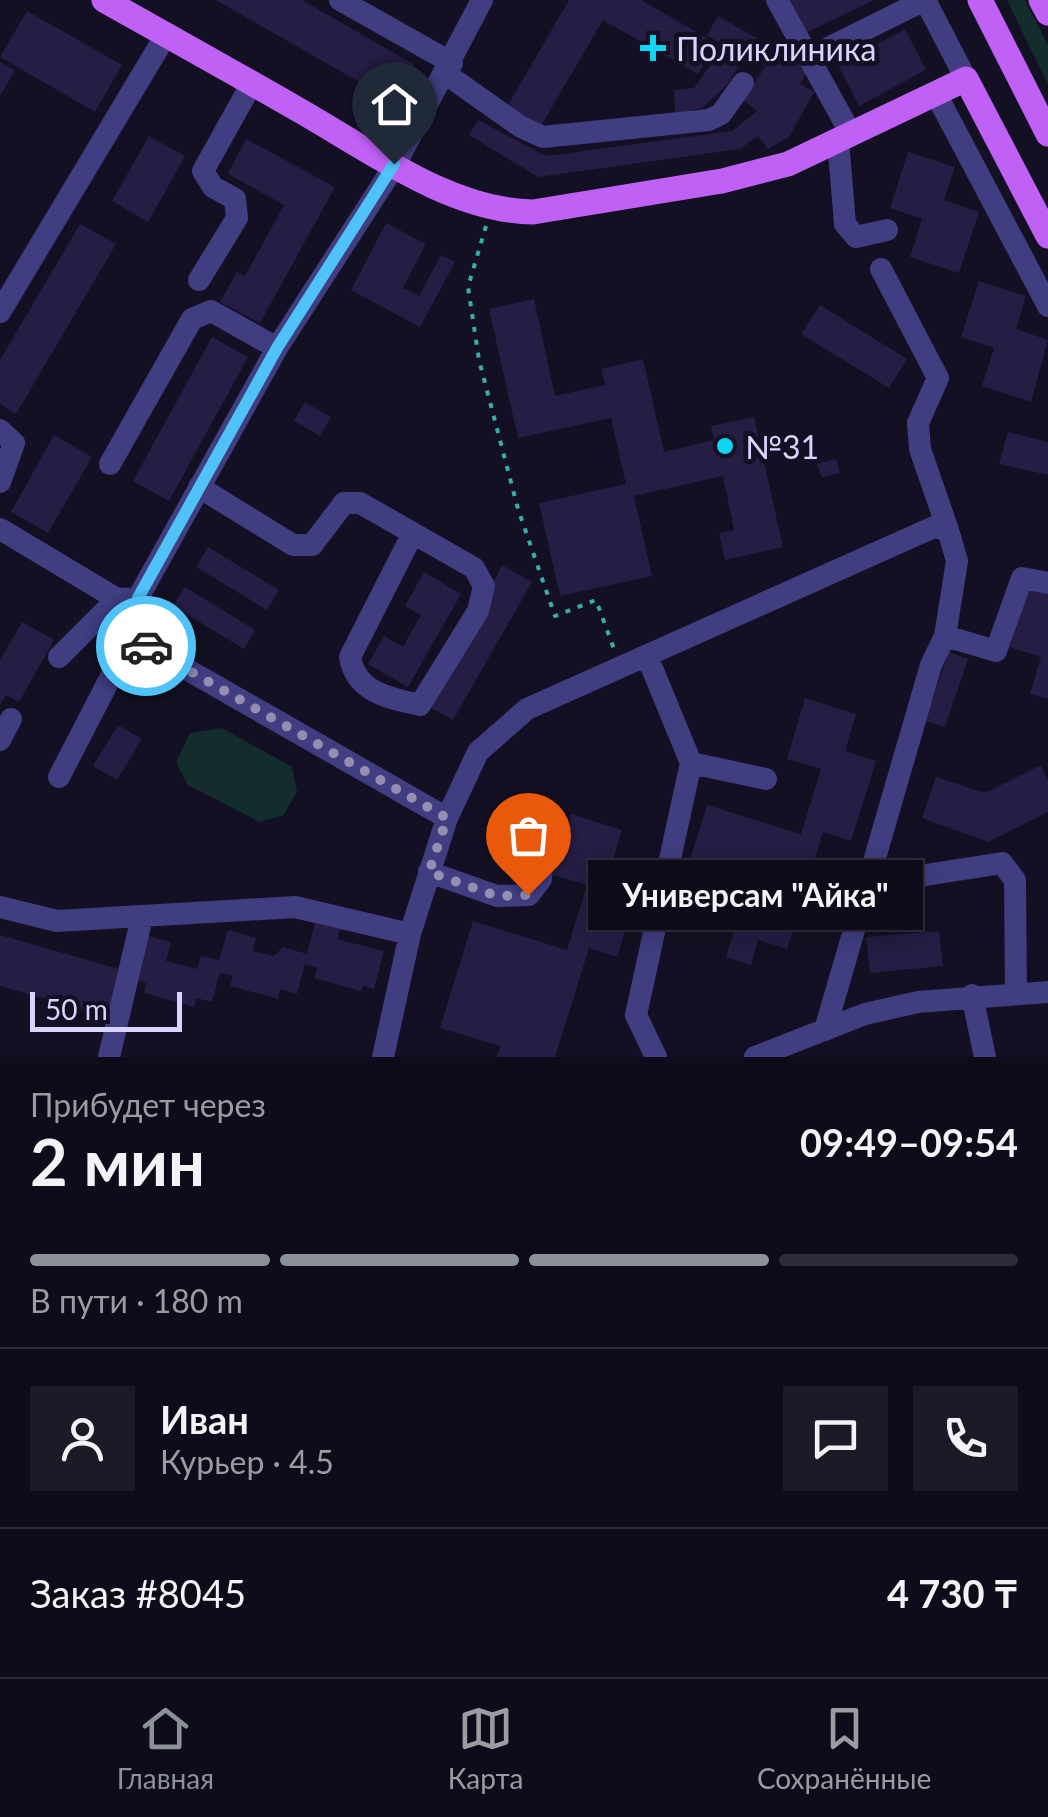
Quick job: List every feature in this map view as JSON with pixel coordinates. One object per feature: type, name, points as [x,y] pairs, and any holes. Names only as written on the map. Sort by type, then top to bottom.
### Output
[{"type":"main road","points":[[104,0],[394,164],[491,207],[533,212],[722,182],[788,164],[966,79],[1048,236]]},
{"type":"main road","points":[[980,0],[1048,134]]},
{"type":"main road","points":[[1042,0],[1048,13]]},
{"type":"street","points":[[340,0],[449,68],[521,128],[543,137],[709,120],[720,114],[743,83]]},
{"type":"street","points":[[59,657],[127,598],[199,487],[277,348],[394,164],[449,68],[482,0]]},
{"type":"street","points":[[777,0],[844,137],[845,224],[856,237],[887,230]]},
{"type":"street","points":[[822,51],[925,0],[966,79]]},
{"type":"street","points":[[0,312],[166,35]]},
{"type":"street","points":[[199,280],[237,218],[234,200],[213,186],[203,171],[252,83]]},
{"type":"street","points":[[937,96],[1048,306]]},
{"type":"street","points":[[825,1030],[931,665],[945,636],[957,561],[920,449],[918,423],[938,378],[881,269]]},
{"type":"street","points":[[110,464],[192,319],[211,311],[277,348]]},
{"type":"street","points":[[0,430],[14,444],[0,482]]},
{"type":"street","points":[[199,487],[293,545],[312,545],[344,503],[360,503],[474,568],[484,586],[478,611],[420,705],[376,694],[352,671],[350,657],[414,534]]},
{"type":"street","points":[[383,1057],[410,934],[429,872],[447,818],[478,752],[528,709],[934,527],[948,530]]},
{"type":"street","points":[[0,530],[127,598],[139,642],[447,818]]},
{"type":"street","points":[[945,636],[996,651],[1022,578],[1048,582]]},
{"type":"street","points":[[59,777],[112,672],[139,642]]},
{"type":"street","points":[[647,656],[690,763],[636,1016],[656,1057]]},
{"type":"street","points":[[690,763],[766,779]]},
{"type":"street","points":[[429,872],[497,896],[528,895],[542,878],[546,826]]},
{"type":"street","points":[[870,884],[1002,863],[1015,880],[1016,993]]},
{"type":"street","points":[[0,908],[56,921],[296,907],[410,934]]},
{"type":"street","points":[[109,1057],[142,917]]},
{"type":"street","points":[[756,1057],[800,1050],[825,1030],[918,1002],[1048,992]]},
{"type":"street","points":[[972,996],[984,1057]]},
{"type":"path","points":[[491,207],[468,287],[478,360],[518,509],[556,616],[596,600],[620,668]]},
{"type":"green space","points":[[1007,0],[1025,0],[1048,45],[1048,85]]},
{"type":"green space","points":[[222,728],[292,767],[297,791],[284,815],[260,822],[188,785],[176,762],[190,733]]},
{"type":"building","points":[[216,0],[302,0],[415,65],[394,102]]},
{"type":"building","points":[[569,0],[641,0],[716,43],[698,74],[603,20],[538,131],[504,112]]},
{"type":"building","points":[[784,0],[874,0],[804,34]]},
{"type":"building","points":[[27,11],[122,65],[95,112],[0,57]]},
{"type":"building","points":[[718,16],[809,68],[800,84],[814,92],[789,137],[768,149],[758,136],[740,149],[538,177],[469,135],[478,120],[546,156],[732,131],[757,111],[743,100],[765,67],[745,54],[728,84],[702,108],[675,114],[674,90],[694,88],[724,46],[707,35]]},
{"type":"building","points":[[905,29],[926,70],[859,106],[838,65]]},
{"type":"building","points":[[0,62],[15,70],[0,96]]},
{"type":"building","points":[[149,136],[185,156],[148,222],[112,201]]},
{"type":"building","points":[[246,139],[335,187],[260,323],[220,302],[237,272],[245,276],[284,205],[228,174]]},
{"type":"building","points":[[908,152],[955,167],[944,200],[979,212],[959,273],[910,257],[922,219],[890,208]]},
{"type":"building","points":[[386,223],[426,244],[403,288],[419,296],[441,255],[455,262],[420,327],[351,290]]},
{"type":"building","points":[[80,224],[116,244],[16,414],[0,404],[0,360]]},
{"type":"building","points":[[979,281],[1026,296],[1016,329],[1048,340],[1031,402],[982,386],[994,348],[961,337]]},
{"type":"building","name":"№31","points":[[534,299],[555,396],[605,385],[601,369],[643,359],[664,452],[714,440],[711,426],[754,417],[783,547],[725,560],[719,533],[734,530],[723,476],[634,496],[652,576],[560,596],[539,503],[626,484],[611,418],[518,438],[489,309]]},
{"type":"building","points":[[820,305],[907,359],[889,388],[801,334]]},
{"type":"building","points":[[212,337],[248,357],[169,501],[133,481]]},
{"type":"building","points":[[305,402],[331,417],[320,436],[294,421]]},
{"type":"building","points":[[1008,432],[1048,442],[1048,475],[999,464]]},
{"type":"building","points":[[54,435],[92,457],[48,533],[11,512]]},
{"type":"building","points":[[836,459],[840,473],[822,478],[817,464]]},
{"type":"building","points":[[208,547],[279,590],[267,610],[196,567]]},
{"type":"building","points":[[502,565],[532,582],[453,720],[431,708]]},
{"type":"building","points":[[424,572],[461,594],[408,687],[368,664],[384,636],[403,647],[421,615],[405,606]]},
{"type":"building","points":[[185,587],[255,630],[244,649],[173,606]]},
{"type":"building","points":[[1029,587],[1048,593],[1048,699],[1030,694],[1041,657],[1010,647]]},
{"type":"building","points":[[22,622],[54,640],[19,702],[6,695],[0,705],[0,660]]},
{"type":"building","points":[[949,652],[968,659],[945,727],[925,721]]},
{"type":"building","points":[[805,698],[856,714],[845,751],[876,761],[851,841],[823,832],[787,949],[758,940],[751,965],[726,957],[734,930],[674,912],[707,805],[801,834],[821,769],[787,759]]},
{"type":"building","points":[[118,725],[142,739],[117,780],[93,766]]},
{"type":"building","points":[[1041,765],[1048,781],[1048,812],[988,842],[922,818],[936,777],[985,793]]},
{"type":"building","points":[[571,814],[622,830],[611,867],[642,877],[617,957],[589,948],[555,1057],[497,1057],[500,1046],[440,1028],[473,921],[567,950],[587,885],[553,875]]},
{"type":"building","points":[[315,923],[340,929],[337,939],[384,951],[374,989],[363,986],[361,991],[314,978],[317,968],[305,964],[297,994],[280,989],[278,999],[230,986],[233,976],[220,973],[212,1002],[196,998],[194,1007],[144,993],[146,983],[131,979],[143,935],[171,942],[166,961],[197,969],[201,956],[219,960],[228,930],[256,938],[253,951],[274,956],[283,947],[307,954]]},
{"type":"building","points":[[939,931],[943,966],[870,973],[866,937]]},
{"type":"building","points":[[0,935],[126,971],[112,1018],[0,986]]},
{"type":"way so far","points":[[146,646],[447,818],[429,872],[497,896],[528,895]]},
{"type":"place","name":"Поликлиника","points":[[653,48]]},
{"type":"place","name":"№31","points":[[725,446]]},
{"type":"place","name":"Универсам \"Айка\"","points":[[528,895]]},
{"type":"route","points":[[146,646],[139,642],[138,598],[277,348],[394,164]]}]
